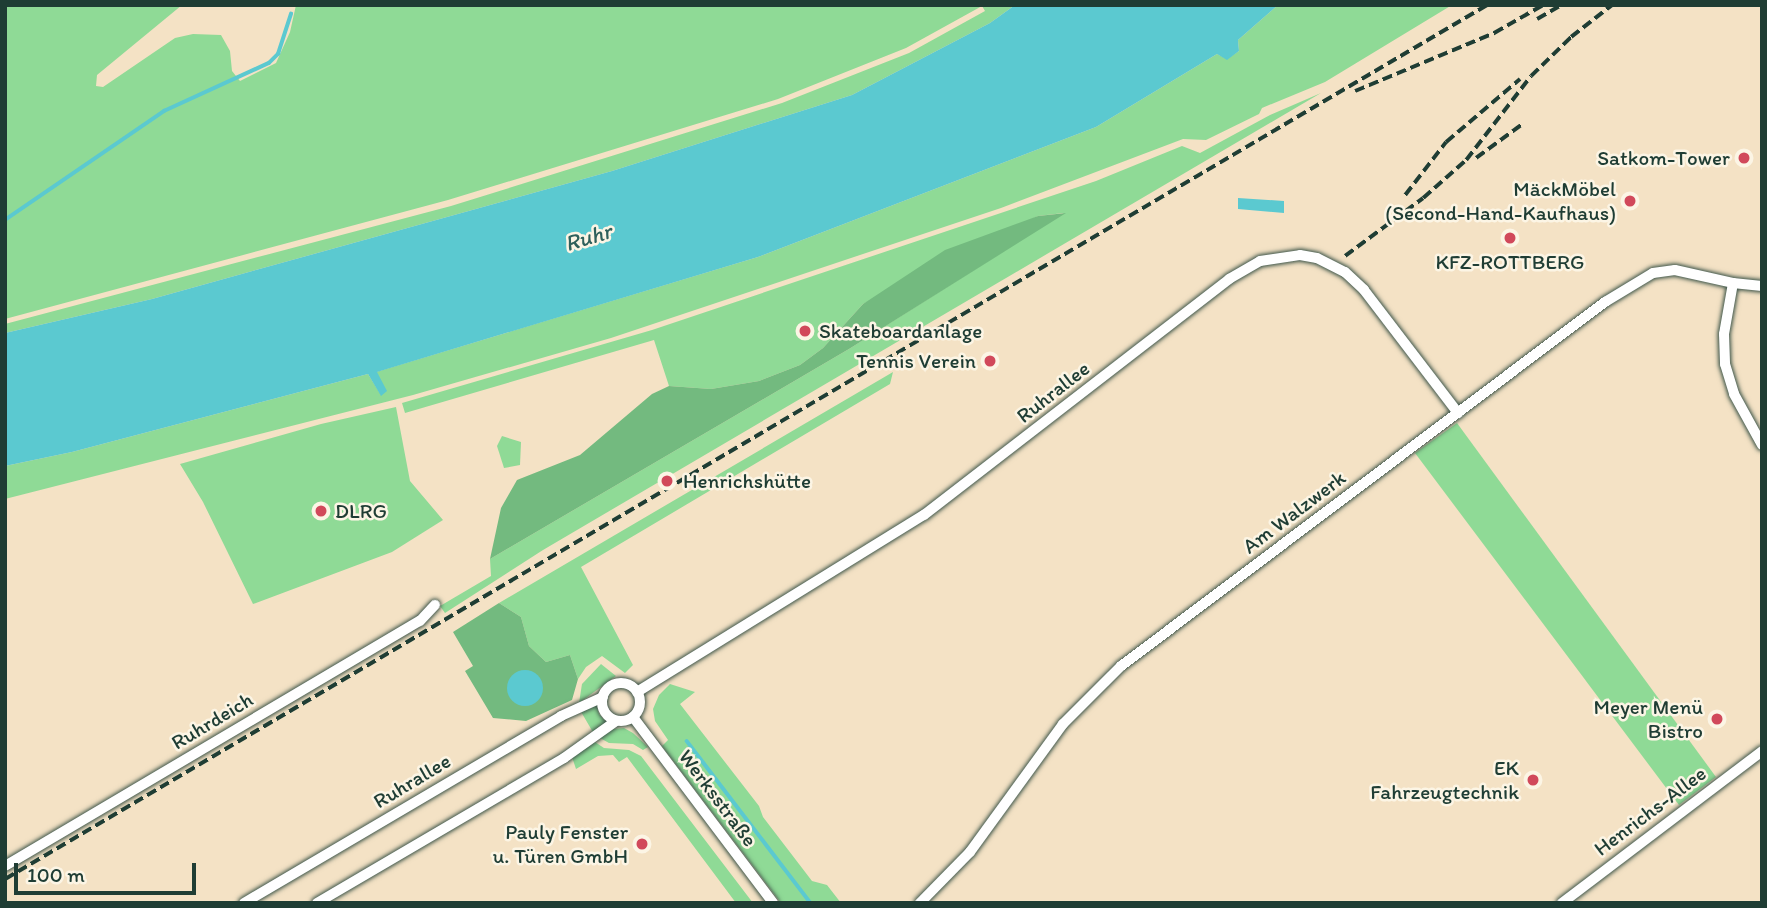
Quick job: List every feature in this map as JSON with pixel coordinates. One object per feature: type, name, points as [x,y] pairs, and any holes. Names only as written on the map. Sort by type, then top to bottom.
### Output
[{"type":"street","name":"Ruhrallee","points":[[244,903],[561,716],[603,697],[612,686],[626,684],[637,692],[924,515],[1218,287],[1260,261],[1300,255],[1317,258],[1345,272],[1364,290],[1458,413]]},
{"type":"street","name":"Am Walzwerk","points":[[920,903],[970,852],[1063,724],[1121,666],[1633,283],[1653,273],[1675,270],[1732,283],[1762,286]]},
{"type":"street","points":[[1732,283],[1724,334],[1725,364],[1734,394],[1762,445]]},
{"type":"street","name":"Ruhrdeich","points":[[5,866],[420,621],[435,605]]},
{"type":"street","points":[[317,903],[564,758],[616,721],[633,717],[640,705],[637,692]]},
{"type":"street","points":[[603,697],[604,710],[616,721]]},
{"type":"street","name":"Werksstraße","points":[[633,717],[773,903]]},
{"type":"street","name":"Henrichs-Allee","points":[[1562,903],[1762,751]]},
{"type":"green space","points":[[5,5],[182,5],[97,75],[96,86],[103,87],[175,38],[193,34],[221,35],[230,51],[232,71],[240,81],[276,63],[290,32],[296,5],[1015,5],[990,23],[852,95],[612,171],[152,299],[5,333],[5,324],[451,206],[782,103],[909,53],[985,11],[982,6],[906,48],[778,99],[448,200],[5,319]]},
{"type":"green space","points":[[1278,5],[1452,5],[1325,82],[1262,108],[1259,114],[1206,140],[1183,139],[1001,208],[611,338],[413,395],[5,499],[5,466],[72,452],[368,374],[381,395],[376,372],[758,257],[1096,127],[1217,54],[1227,59],[1239,51],[1238,40]]},
{"type":"green space","points":[[1321,93],[543,550],[445,613],[440,606],[491,576],[490,559],[849,349],[1064,213],[1038,216],[863,304],[823,348],[800,365],[759,381],[711,389],[669,386],[654,340],[405,413],[402,403],[652,330],[1096,181],[1182,146],[1200,153],[1270,115]]},
{"type":"green space","points":[[1066,213],[849,349],[490,559],[501,508],[517,480],[580,455],[652,394],[669,386],[711,389],[759,381],[800,365],[823,348],[863,304],[945,250],[1038,216]]},
{"type":"green space","points":[[893,372],[890,384],[581,567],[633,665],[625,673],[602,656],[586,667],[578,679],[570,655],[546,662],[529,646],[521,617],[499,603]]},
{"type":"green space","name":"DLRG","points":[[396,407],[410,481],[443,520],[392,552],[253,604],[203,502],[180,464],[321,424]]},
{"type":"green space","points":[[1457,423],[1716,777],[1679,805],[1415,453]]},
{"type":"green space","points":[[502,436],[521,442],[520,465],[504,468],[497,446]]},
{"type":"green space","points":[[499,603],[521,617],[529,646],[546,662],[570,655],[578,679],[572,700],[526,721],[493,718],[465,671],[473,666],[453,632]]},
{"type":"green space","points":[[601,664],[616,676],[579,703],[582,684]]},
{"type":"green space","points":[[670,684],[695,692],[680,704],[759,806],[763,817],[812,881],[827,885],[841,903],[781,903],[662,746],[668,740],[655,721],[653,709],[659,695]]},
{"type":"green space","points":[[596,703],[599,714],[607,723],[594,734],[580,710]]},
{"type":"green space","points":[[624,728],[648,747],[643,750],[633,744],[609,743],[600,738],[613,729]]},
{"type":"green space","points":[[595,742],[604,748],[629,750],[641,756],[753,903],[736,903],[627,757],[619,762],[613,755],[598,756],[576,769],[572,757]]},
{"type":"water","name":"Ruhr","points":[[1015,5],[1278,5],[1238,40],[1239,51],[1227,60],[1217,54],[1096,127],[758,257],[377,372],[387,391],[381,396],[368,374],[72,452],[5,466],[5,333],[152,299],[612,171],[852,95],[990,23]]},
{"type":"water","points":[[1238,198],[1284,201],[1284,213],[1238,209]]},
{"type":"water","points":[[525,670],[538,675],[543,688],[538,701],[525,706],[512,701],[507,688],[512,675]]},
{"type":"waterway","points":[[5,220],[164,111],[269,63],[278,54],[291,14]]},
{"type":"waterway","points":[[687,741],[811,903]]},
{"type":"railway","points":[[5,879],[1487,5]]},
{"type":"railway","points":[[1355,91],[1494,33],[1543,5]]},
{"type":"railway","points":[[1537,19],[1561,5]]},
{"type":"railway","points":[[1345,256],[1423,198],[1466,160],[1531,76],[1571,37],[1612,5]]},
{"type":"railway","points":[[1405,195],[1446,142],[1520,79]]},
{"type":"railway","points":[[1476,158],[1521,125]]},
{"type":"place","name":"Satkom-Tower","points":[[1744,158]]},
{"type":"place","name":"MäckMöbel (Second-Hand-Kaufhaus)","points":[[1630,201]]},
{"type":"place","name":"KFZ-ROTTBERG","points":[[1510,238]]},
{"type":"place","name":"Skateboardanlage","points":[[805,331]]},
{"type":"place","name":"Tennis Verein","points":[[990,361]]},
{"type":"place","name":"Henrichshütte","points":[[667,481]]},
{"type":"place","name":"DLRG","points":[[321,511]]},
{"type":"place","name":"Meyer Menü Bistro","points":[[1717,719]]},
{"type":"place","name":"EK Fahrzeugtechnik","points":[[1533,780]]},
{"type":"place","name":"Pauly Fenster u. Türen GmbH","points":[[642,844]]}]
